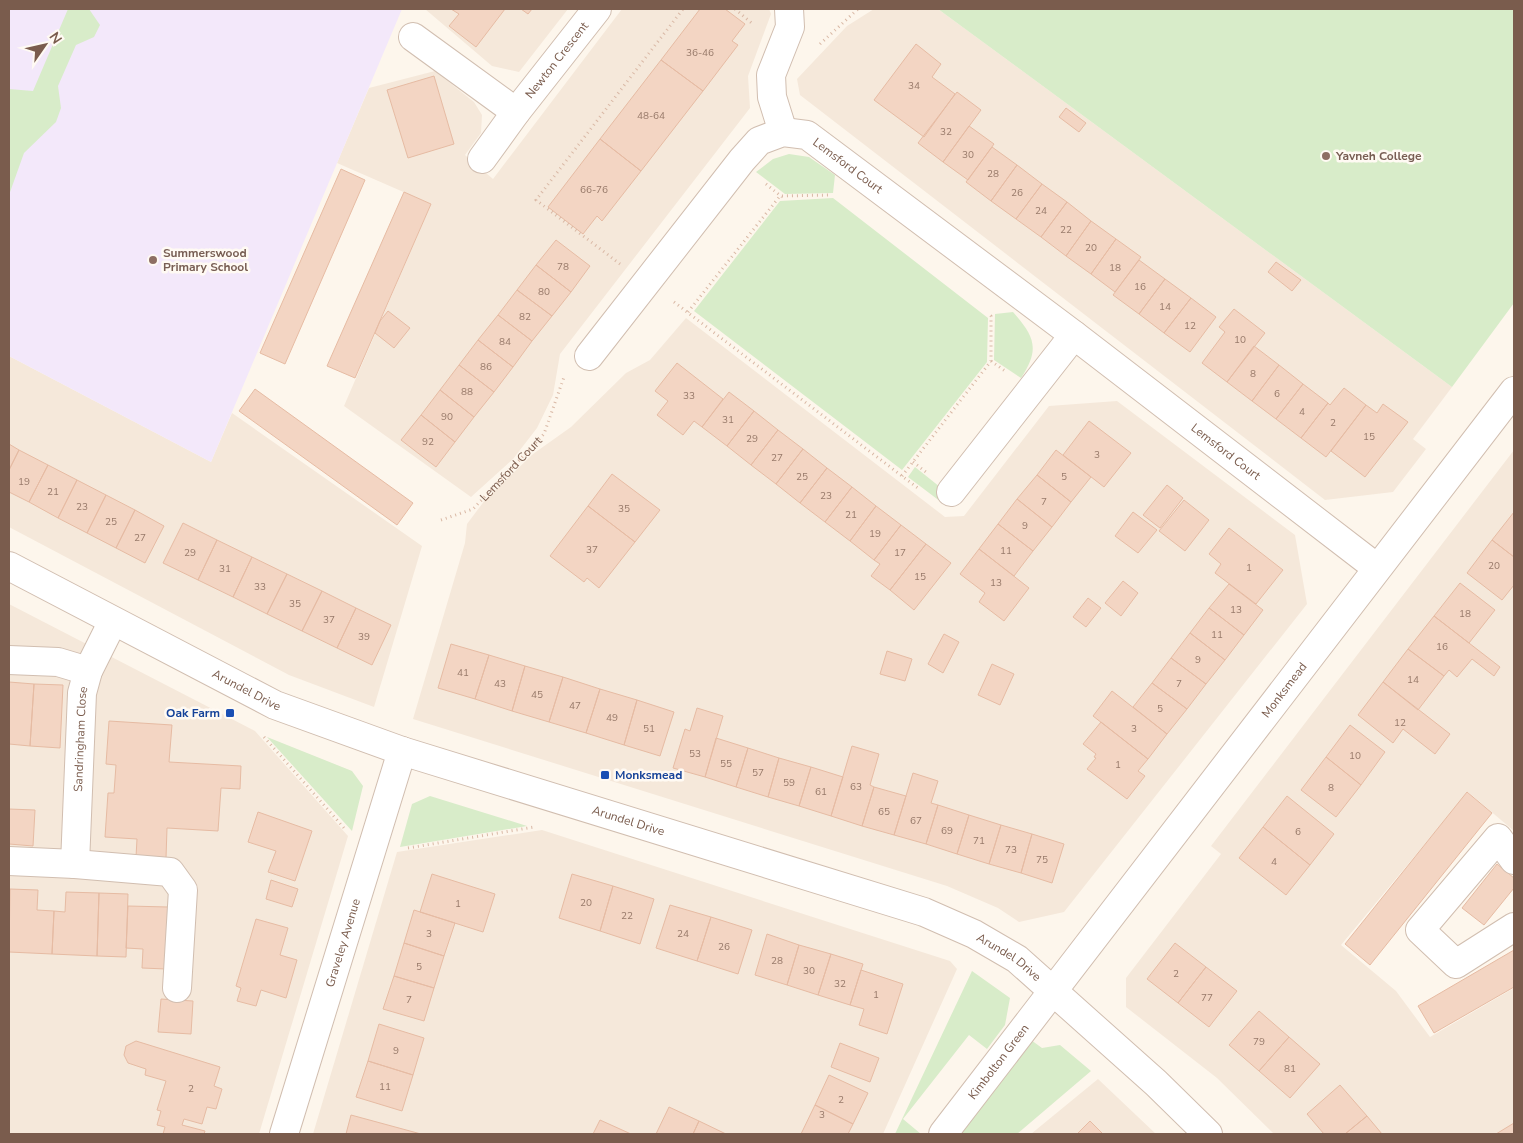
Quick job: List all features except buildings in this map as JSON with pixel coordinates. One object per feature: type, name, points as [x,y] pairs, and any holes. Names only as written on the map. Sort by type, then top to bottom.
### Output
[{"type":"street","name":"Newton Crescent","points":[[482,159],[516,112],[597,9]]},
{"type":"street","points":[[783,132],[772,97],[771,75],[790,27],[789,9]]},
{"type":"street","name":"Newton Crescent","points":[[413,37],[516,112]]},
{"type":"street","name":"Lemsford Court","points":[[589,356],[759,141],[783,132],[808,135],[1074,335],[1377,568]]},
{"type":"street","points":[[938,493],[1074,335]]},
{"type":"street","name":"Monksmead","points":[[1053,990],[1514,391]]},
{"type":"street","name":"Arundel Drive","points":[[9,566],[275,705],[402,751],[924,912],[974,934],[1017,959],[1156,1083],[1208,1134]]},
{"type":"street","name":"Sandringham Close","points":[[76,864],[82,693],[88,671],[114,621]]},
{"type":"street","points":[[9,660],[58,662],[88,671]]},
{"type":"street","name":"Graveley Avenue","points":[[284,1134],[402,751]]},
{"type":"street","points":[[1514,860],[1498,838],[1420,930],[1456,964],[1514,927]]},
{"type":"street","points":[[9,861],[76,864],[170,872],[183,890],[177,988]]},
{"type":"street","name":"Kimbolton Green","points":[[943,1134],[1053,990]]},
{"type":"path","points":[[683,9],[536,200],[646,283],[688,312],[902,476],[938,493]]},
{"type":"path","points":[[815,50],[839,25],[858,9]]},
{"type":"path","points":[[688,312],[780,196],[833,195]]},
{"type":"path","points":[[902,476],[991,361],[991,316],[983,310]]},
{"type":"path","name":"Lemsford Court","points":[[441,520],[473,509],[544,434],[569,362],[589,356]]},
{"type":"shaded area","name":"Summerswood Primary School","points":[[9,9],[402,9],[211,462],[9,356]]},
{"type":"shaded area","points":[[425,9],[568,9],[519,72],[492,66]]},
{"type":"shaded area","points":[[622,9],[769,9],[771,14],[748,76],[750,108],[560,354],[553,395],[537,428],[513,459],[471,497],[344,406],[431,204],[337,163],[369,88],[435,71],[474,102],[482,115],[481,133],[465,155],[493,179]]},
{"type":"shaded area","points":[[874,9],[938,9],[1452,387],[1413,439],[1426,449],[1393,492],[1325,500],[800,95],[797,79],[847,26]]},
{"type":"shaded area","points":[[686,318],[945,517],[964,516],[1049,406],[1117,401],[1295,535],[1307,604],[1064,912],[1019,922],[998,908],[947,886],[413,719],[465,543],[467,524],[485,500],[533,454],[571,427],[626,373],[650,360]]},
{"type":"shaded area","points":[[9,356],[211,462],[232,413],[422,546],[374,707],[289,675],[9,527]]},
{"type":"shaded area","points":[[1514,450],[1514,831],[1468,792],[1341,945],[1396,991],[1430,1037],[1514,988],[1514,1134],[1274,1134],[1217,1078],[1126,1007],[1126,978],[1221,854],[1211,846]]},
{"type":"shaded area","points":[[9,604],[255,731],[348,836],[259,1134],[9,1134]]},
{"type":"shaded area","points":[[542,830],[950,961],[957,969],[883,1134],[313,1134],[397,852]]},
{"type":"shaded area","points":[[1098,1079],[1156,1134],[1031,1134]]},
{"type":"green space","points":[[68,9],[89,9],[100,25],[94,37],[76,45],[58,86],[61,108],[56,122],[24,153],[9,195],[9,89],[33,91]]},
{"type":"green space","name":"Yavneh College","points":[[938,9],[1514,9],[1514,303],[1452,387]]},
{"type":"green space","points":[[789,154],[809,157],[835,175],[833,193],[785,194],[756,172],[773,159]]},
{"type":"green space","points":[[833,198],[988,318],[987,362],[902,470],[694,311],[780,201]]},
{"type":"green space","points":[[1013,312],[1030,336],[1033,351],[1021,378],[994,360],[995,314]]},
{"type":"green space","points":[[915,467],[960,503],[953,506],[945,505],[908,477]]},
{"type":"green space","points":[[267,737],[352,771],[363,786],[352,831]]},
{"type":"green space","points":[[430,796],[527,826],[400,847],[412,804]]},
{"type":"green space","points":[[972,971],[1010,998],[1005,1025],[987,1049],[969,1035],[903,1119],[921,1134],[895,1134]]},
{"type":"green space","points":[[1031,1040],[1042,1048],[1060,1045],[1091,1071],[1017,1134],[960,1134]]},
{"type":"place","name":"Yavneh College","points":[[1326,156]]},
{"type":"place","name":"Summerswood Primary School","points":[[153,260]]},
{"type":"place","name":"Oak Farm","points":[[230,713]]},
{"type":"place","name":"Monksmead","points":[[605,775]]}]
